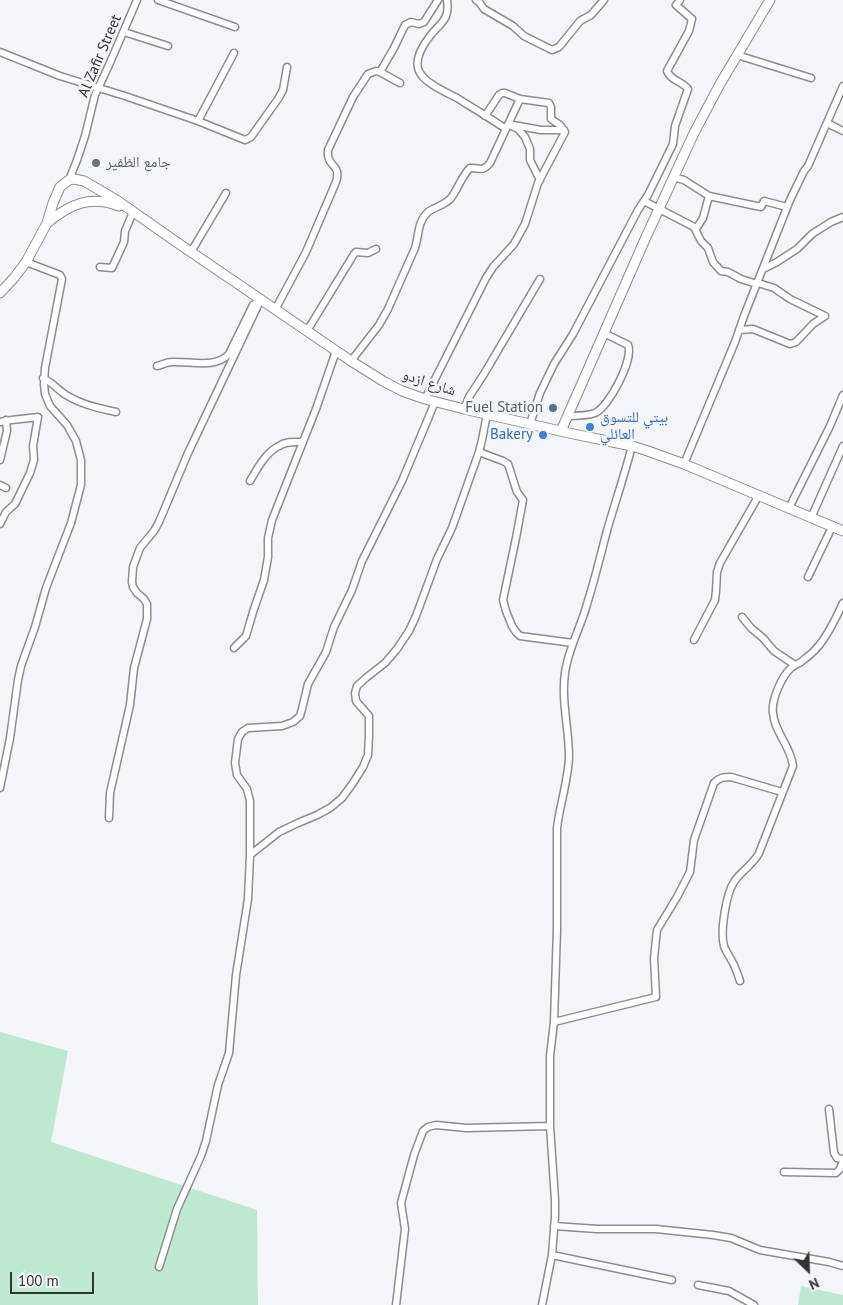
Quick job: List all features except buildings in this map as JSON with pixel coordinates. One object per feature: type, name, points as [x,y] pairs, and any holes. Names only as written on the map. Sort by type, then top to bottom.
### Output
[{"type":"street","name":"Al Zafir Street","points":[[69,180],[85,136],[92,102],[137,0]]},
{"type":"street","points":[[158,0],[235,26]]},
{"type":"street","points":[[380,72],[405,25],[411,22],[419,24],[424,22],[438,0]]},
{"type":"street","points":[[447,0],[447,15],[441,26],[428,40],[422,50],[418,60],[418,69],[424,78],[436,86],[486,116],[518,129],[525,137],[530,148],[530,160],[540,180]]},
{"type":"street","points":[[476,0],[484,8],[513,26],[524,36],[552,50],[560,47],[580,21],[591,16],[604,0]]},
{"type":"street","points":[[530,424],[540,393],[554,364],[573,334],[673,144],[675,126],[688,89],[670,77],[668,71],[692,23],[691,17],[676,6],[679,0]]},
{"type":"street","points":[[561,431],[694,133],[770,0]]},
{"type":"street","points":[[124,32],[168,46]]},
{"type":"street","points":[[0,52],[60,76],[198,121],[245,140],[251,137],[281,95],[287,67]]},
{"type":"street","points":[[198,121],[234,53]]},
{"type":"street","points":[[737,55],[811,78]]},
{"type":"street","points":[[276,310],[306,252],[336,182],[338,171],[329,162],[327,157],[330,143],[353,97],[364,78],[371,72],[380,72],[400,84]]},
{"type":"street","points":[[684,464],[736,342],[744,316],[787,206],[796,185],[808,166],[843,86]]},
{"type":"street","points":[[425,399],[486,278],[493,267],[514,244],[525,224],[540,180],[563,136],[564,130],[551,119],[551,106],[549,103],[520,99],[502,93],[486,116]]},
{"type":"street","points":[[351,361],[379,325],[388,309],[417,242],[419,226],[422,220],[428,212],[449,200],[470,168],[479,170],[488,166],[520,99]]},
{"type":"street","points":[[827,123],[843,131]]},
{"type":"street","points":[[507,126],[517,125],[541,130],[564,130]]},
{"type":"street","points":[[673,177],[684,180],[709,196],[750,206],[761,207],[764,201],[787,206]]},
{"type":"street","points":[[0,294],[26,262],[47,223],[56,194],[63,184],[69,180]]},
{"type":"street","name":"شارع ازدو","points":[[69,180],[84,181],[108,195],[260,302],[276,310],[376,377],[397,388],[435,402],[632,446],[684,464],[843,531]]},
{"type":"street","points":[[191,252],[226,193]]},
{"type":"street","points":[[696,229],[703,218],[709,196]]},
{"type":"street","points":[[47,223],[67,209],[88,201],[108,202],[131,211],[124,242],[112,268],[100,267]]},
{"type":"street","points":[[644,201],[696,229],[701,241],[708,248],[713,262],[720,271],[774,288],[796,302],[826,316],[808,328],[796,342],[790,344],[753,330],[739,330]]},
{"type":"street","points":[[763,269],[797,249],[812,234],[843,217]]},
{"type":"street","points":[[308,331],[354,254],[356,252],[368,253],[376,249]]},
{"type":"street","points":[[0,788],[21,666],[46,588],[72,523],[81,485],[82,460],[79,449],[72,433],[50,406],[45,394],[43,378],[62,279],[60,275],[26,262]]},
{"type":"street","points":[[464,409],[469,397],[540,279]]},
{"type":"street","points":[[157,366],[172,362],[216,362],[225,358],[229,354],[253,305],[260,302]]},
{"type":"street","points":[[109,818],[110,793],[130,705],[134,668],[147,619],[147,604],[137,593],[132,582],[133,567],[140,548],[160,522],[188,453],[260,302]]},
{"type":"street","points":[[567,416],[594,413],[603,407],[614,391],[629,358],[630,350],[628,345],[604,333]]},
{"type":"street","points":[[234,648],[243,640],[248,631],[264,580],[268,557],[268,538],[272,520],[336,351]]},
{"type":"street","points":[[43,378],[80,403],[116,412]]},
{"type":"street","points":[[788,508],[830,426],[843,395]]},
{"type":"street","points":[[159,1267],[177,1209],[206,1141],[218,1085],[228,1053],[236,975],[248,900],[250,855],[250,801],[247,790],[237,775],[235,763],[238,738],[248,728],[282,726],[293,722],[300,716],[308,684],[326,652],[334,626],[352,590],[362,561],[402,481],[435,402]]},
{"type":"street","points":[[250,855],[279,832],[330,808],[342,798],[354,783],[363,767],[368,755],[370,719],[366,711],[356,701],[355,693],[357,686],[385,663],[409,631],[437,559],[452,528],[479,452],[487,414]]},
{"type":"street","points":[[0,460],[7,431],[3,421],[38,417],[33,446],[34,460],[30,473],[15,504],[6,512],[0,524]]},
{"type":"street","points":[[250,481],[272,451],[280,445],[289,442],[303,442]]},
{"type":"street","points":[[542,1305],[552,1255],[555,1200],[550,1126],[550,1056],[554,1022],[557,929],[557,828],[569,759],[564,688],[565,674],[568,657],[583,620],[632,446]]},
{"type":"street","points":[[811,518],[843,446]]},
{"type":"street","points":[[479,452],[508,464],[523,504],[503,600],[512,626],[520,636],[526,638],[573,643]]},
{"type":"street","points":[[694,640],[714,600],[720,563],[759,495]]},
{"type":"street","points":[[808,577],[832,527]]},
{"type":"street","points":[[740,981],[724,946],[723,929],[726,902],[734,882],[756,859],[793,766],[792,756],[776,725],[772,711],[778,690],[788,672],[822,642],[843,603]]},
{"type":"street","points":[[742,618],[764,638],[770,648],[795,665]]},
{"type":"street","points":[[554,1022],[656,997],[654,958],[657,930],[688,878],[692,865],[694,840],[714,783],[723,777],[731,777],[782,792]]},
{"type":"street","points":[[784,1172],[836,1173],[840,1169],[843,1160],[837,1158],[834,1153],[829,1109]]},
{"type":"street","points":[[396,1305],[405,1229],[401,1203],[414,1155],[424,1131],[428,1127],[436,1125],[466,1128],[550,1126]]},
{"type":"street","points":[[554,1226],[596,1229],[656,1229],[713,1235],[731,1238],[760,1250],[843,1266]]},
{"type":"street","points":[[552,1255],[672,1280]]},
{"type":"street","points":[[698,1285],[729,1291],[754,1305]]},
{"type":"green space","points":[[0,1032],[68,1051],[51,1142],[257,1210],[258,1305],[0,1305]]},
{"type":"green space","points":[[801,1286],[843,1295],[843,1305],[798,1305]]},
{"type":"place","name":"جامع الظفير","points":[[96,163]]},
{"type":"place","name":"Fuel Station","points":[[553,408]]},
{"type":"place","name":"بيتي للتسوق العائلي","points":[[590,427]]},
{"type":"place","name":"Bakery","points":[[543,435]]}]
